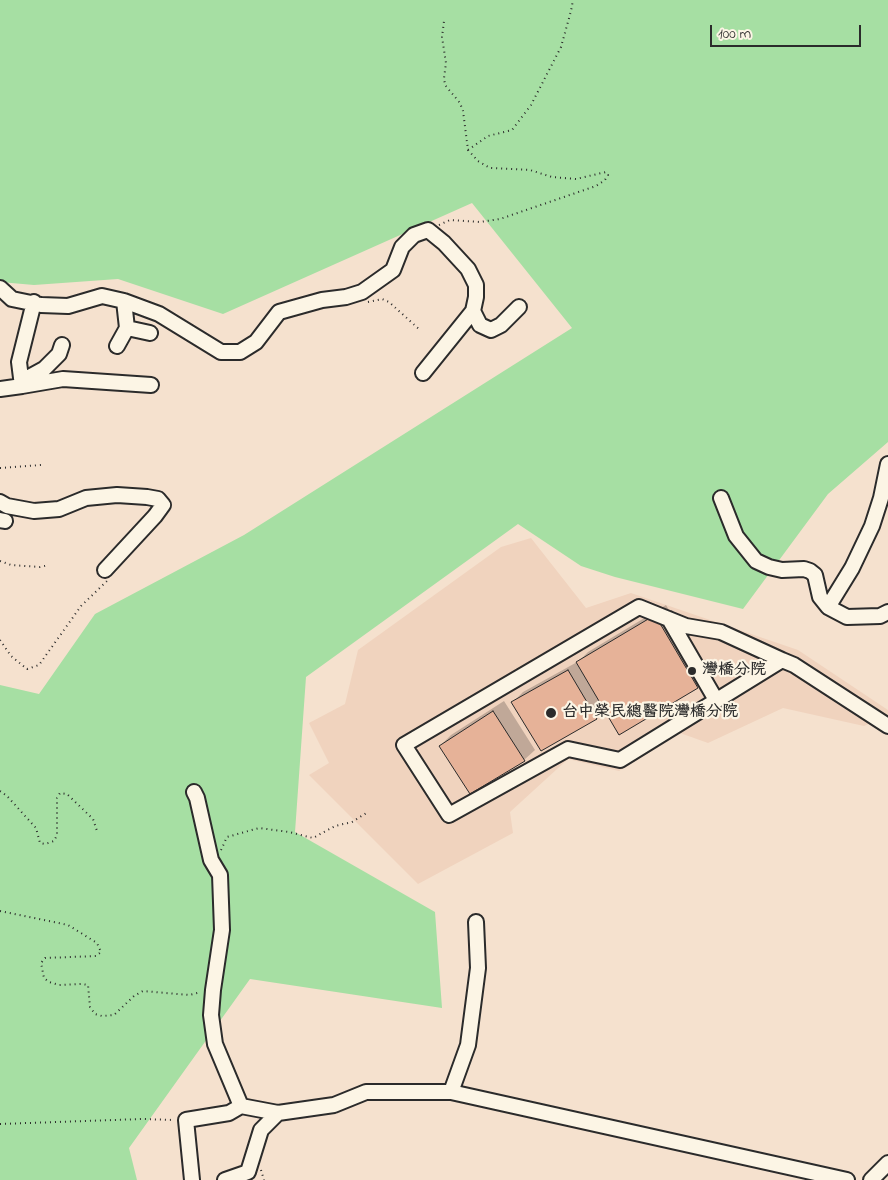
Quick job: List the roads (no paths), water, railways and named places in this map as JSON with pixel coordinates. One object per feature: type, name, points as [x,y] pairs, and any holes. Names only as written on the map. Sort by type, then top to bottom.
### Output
[{"type":"street","points":[[0,288],[12,299],[34,302],[41,305],[68,306],[102,296],[124,301],[159,314],[221,352],[240,352],[256,342],[279,312],[322,300],[346,297],[362,292],[393,270],[402,248],[414,235],[428,230],[444,243],[468,269],[476,285],[476,296],[473,311],[423,373]]},
{"type":"street","points":[[117,346],[127,328],[124,301]]},
{"type":"street","points":[[22,384],[19,362],[34,302]]},
{"type":"street","points":[[473,311],[480,325],[491,330],[501,325],[518,307]]},
{"type":"street","points":[[127,328],[150,333]]},
{"type":"street","points":[[22,384],[44,369],[59,354],[62,345]]},
{"type":"street","points":[[0,389],[62,379],[151,385]]},
{"type":"street","points":[[828,607],[852,568],[872,526],[881,498],[888,464]]},
{"type":"street","points":[[0,502],[7,506],[34,511],[59,509],[86,498],[117,495],[147,497],[158,500],[163,504],[155,516],[105,570]]},
{"type":"street","points":[[721,498],[736,536],[756,561],[775,568],[810,571],[815,575],[820,598],[828,607],[847,617],[880,616],[888,612]]},
{"type":"street","points":[[782,660],[620,760],[568,748],[449,815],[404,745],[639,607],[686,626],[721,632],[794,665],[888,726]]},
{"type":"street","points":[[669,619],[716,700]]},
{"type":"street","points":[[194,792],[198,798],[211,860],[220,875],[222,930],[211,1016],[215,1044],[241,1106]]},
{"type":"street","points":[[451,1092],[468,1045],[478,968],[476,922]]},
{"type":"street","points":[[192,1180],[186,1120],[228,1113],[241,1106],[278,1113],[334,1105],[366,1092],[451,1092],[847,1180]]},
{"type":"street","points":[[225,1180],[248,1172],[261,1130],[278,1113]]},
{"type":"street","points":[[872,1180],[888,1163]]},
{"type":"place","name":"灣橋分院","points":[[692,671]]},
{"type":"place","name":"台中榮民總醫院灣橋分院","points":[[551,713]]}]
